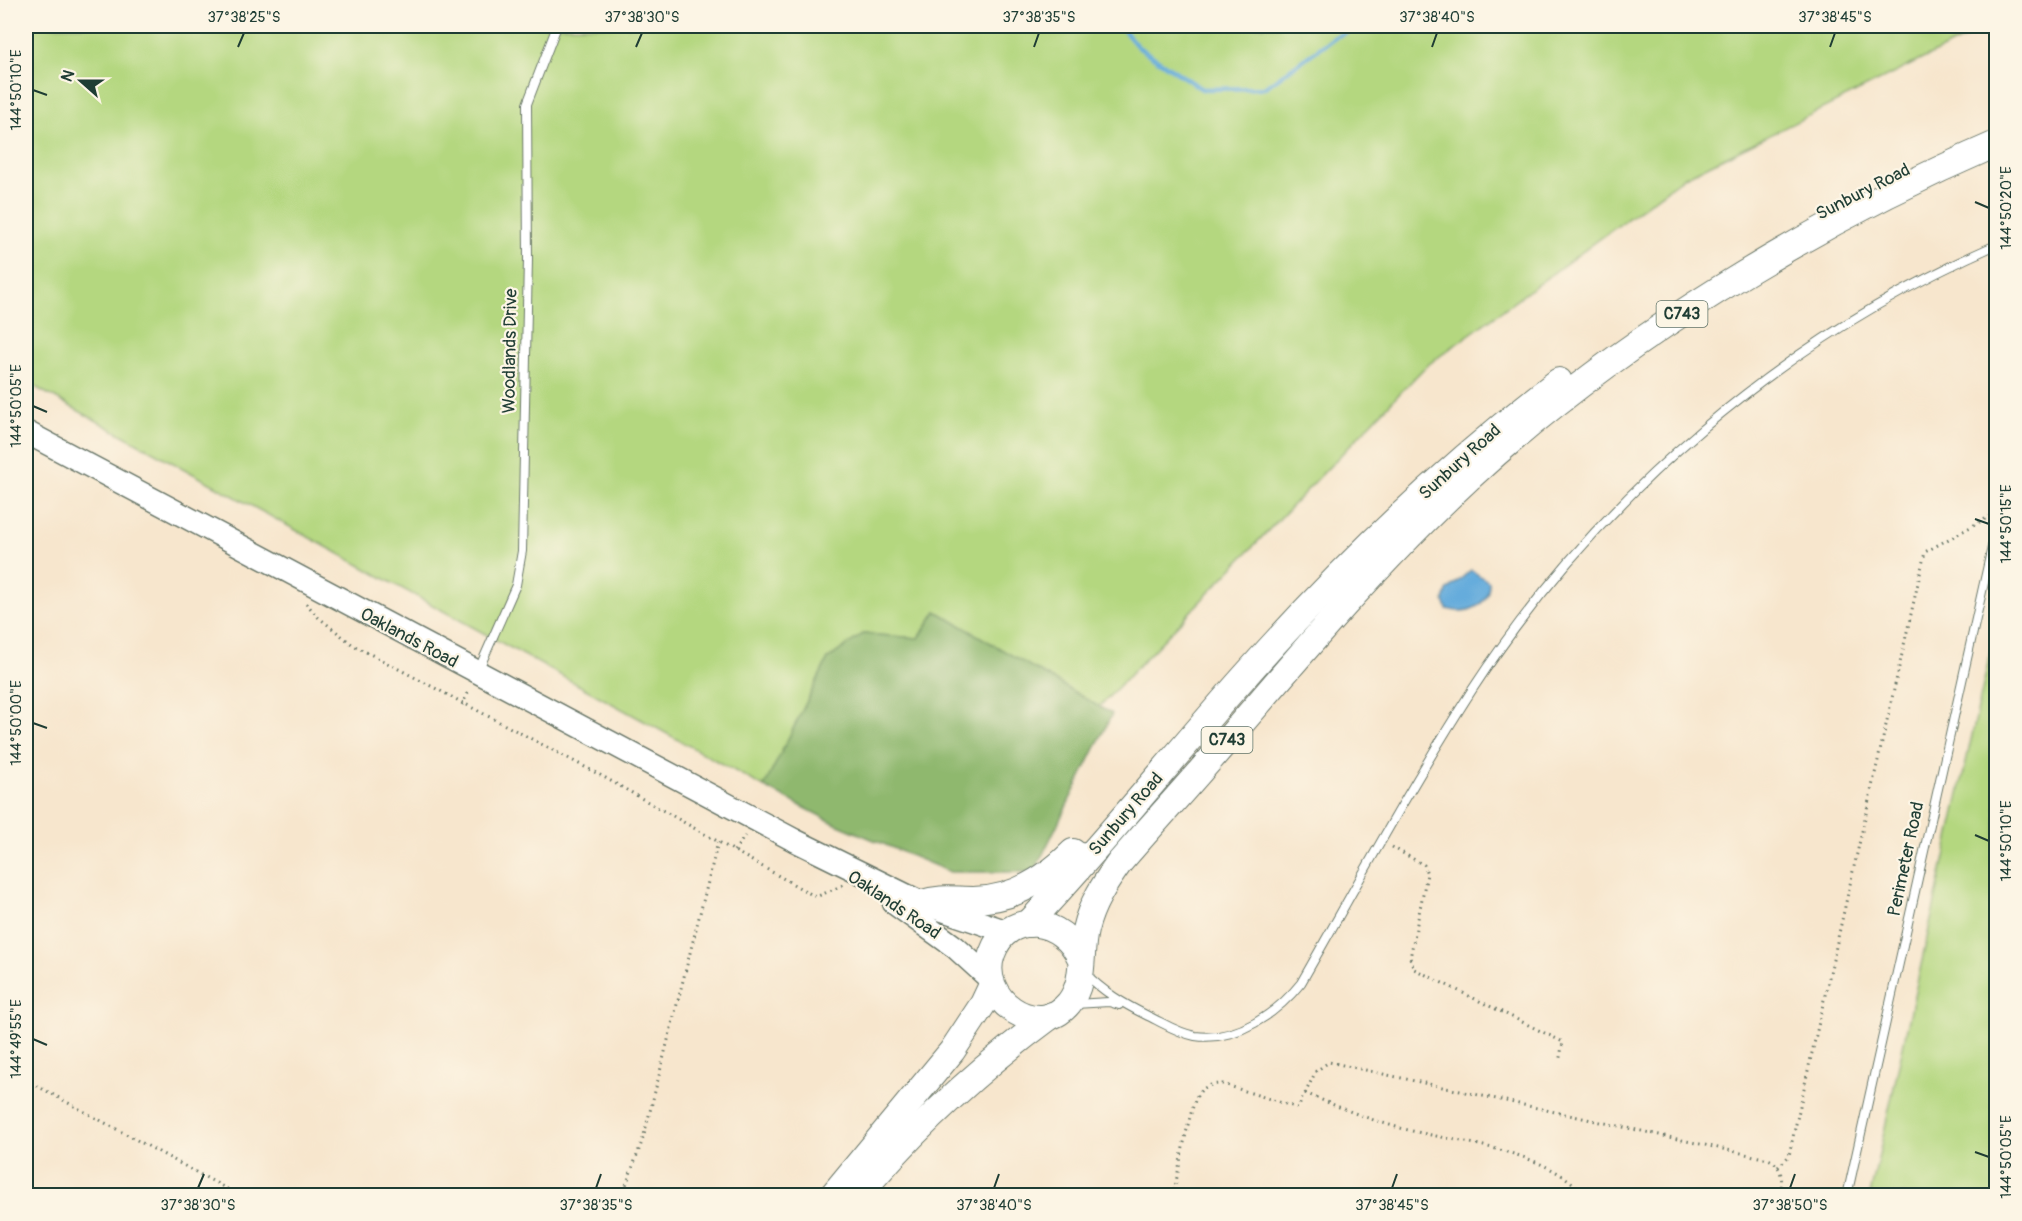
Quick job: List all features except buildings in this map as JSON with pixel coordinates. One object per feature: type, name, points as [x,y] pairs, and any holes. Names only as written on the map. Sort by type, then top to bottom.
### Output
[{"type":"main road","name":"Sunbury Road","points":[[1018,928],[1247,674],[1371,544],[1501,425],[1593,356],[1668,306],[1802,224],[1858,194],[1996,128]]},
{"type":"main road","name":"Sunbury Road","points":[[1081,964],[1085,928],[1095,901],[1120,862],[1335,614],[1405,539],[1470,477],[1607,366],[1700,303],[1854,212],[1996,144]]},
{"type":"main road","name":"Oaklands Road","points":[[26,432],[477,674],[794,840],[918,910],[990,982]]},
{"type":"main road","points":[[918,910],[938,898],[990,899],[1022,889],[1053,872],[1159,759],[1247,674]]},
{"type":"main road","name":"Oaklands Road","points":[[794,840],[855,878],[918,910],[1018,928]]},
{"type":"main road","points":[[1018,928],[1055,928],[1075,946],[1081,964]]},
{"type":"main road","name":"C743","points":[[832,1196],[952,1051],[983,1004],[990,982],[992,952],[1018,928]]},
{"type":"main road","name":"C743","points":[[858,1196],[900,1146],[944,1103],[1005,1051],[1060,1010],[1078,989],[1081,964]]},
{"type":"main road","points":[[990,982],[999,1000],[1010,1010],[1023,1016],[1038,1017],[1060,1010]]},
{"type":"lane","name":"Woodlands Drive","points":[[477,674],[505,615],[516,585],[522,551],[528,259],[527,104],[557,26]]},
{"type":"lane","points":[[1081,964],[1101,988],[1128,1007],[1179,1031],[1196,1036],[1220,1035],[1247,1027],[1271,1014],[1301,983],[1473,690],[1533,607],[1587,540],[1693,435],[1774,371],[1851,320],[1996,245]]},
{"type":"lane","name":"Perimeter Road","points":[[1847,1196],[1996,529]]},
{"type":"lane","points":[[1060,1010],[1109,1002],[1128,1007]]},
{"type":"path","points":[[1778,1167],[1789,1156],[1925,552],[1996,513]]},
{"type":"path","points":[[304,600],[318,617],[353,645],[602,776],[816,897],[855,878]]},
{"type":"path","points":[[622,1196],[643,1139],[718,842]]},
{"type":"path","points":[[1382,842],[1424,865],[1427,874],[1410,958],[1414,969],[1563,1042],[1559,1062]]},
{"type":"path","points":[[1173,1196],[1194,1103],[1204,1088],[1213,1084],[1223,1084],[1298,1108],[1322,1065],[1329,1062],[1768,1159],[1778,1167],[1782,1181],[1780,1196]]},
{"type":"path","points":[[26,1080],[240,1196]]},
{"type":"path","points":[[1305,1093],[1347,1111],[1398,1127],[1534,1159],[1575,1183],[1586,1196]]},
{"type":"green space","points":[[26,26],[1996,26],[1973,34],[1683,178],[1425,367],[1099,707],[936,611],[919,638],[863,634],[828,659],[764,787],[26,382]]},
{"type":"green space","points":[[936,611],[1112,714],[1034,872],[950,872],[836,824],[764,787],[828,659],[863,634],[919,638]]},
{"type":"green space","points":[[1996,627],[1996,1195],[1870,1195]]},
{"type":"water","points":[[1471,570],[1489,582],[1486,597],[1482,603],[1470,609],[1455,611],[1447,609],[1444,601],[1447,591]]},
{"type":"waterway","points":[[1120,26],[1138,47],[1202,89],[1264,88],[1335,37],[1362,26]]}]
